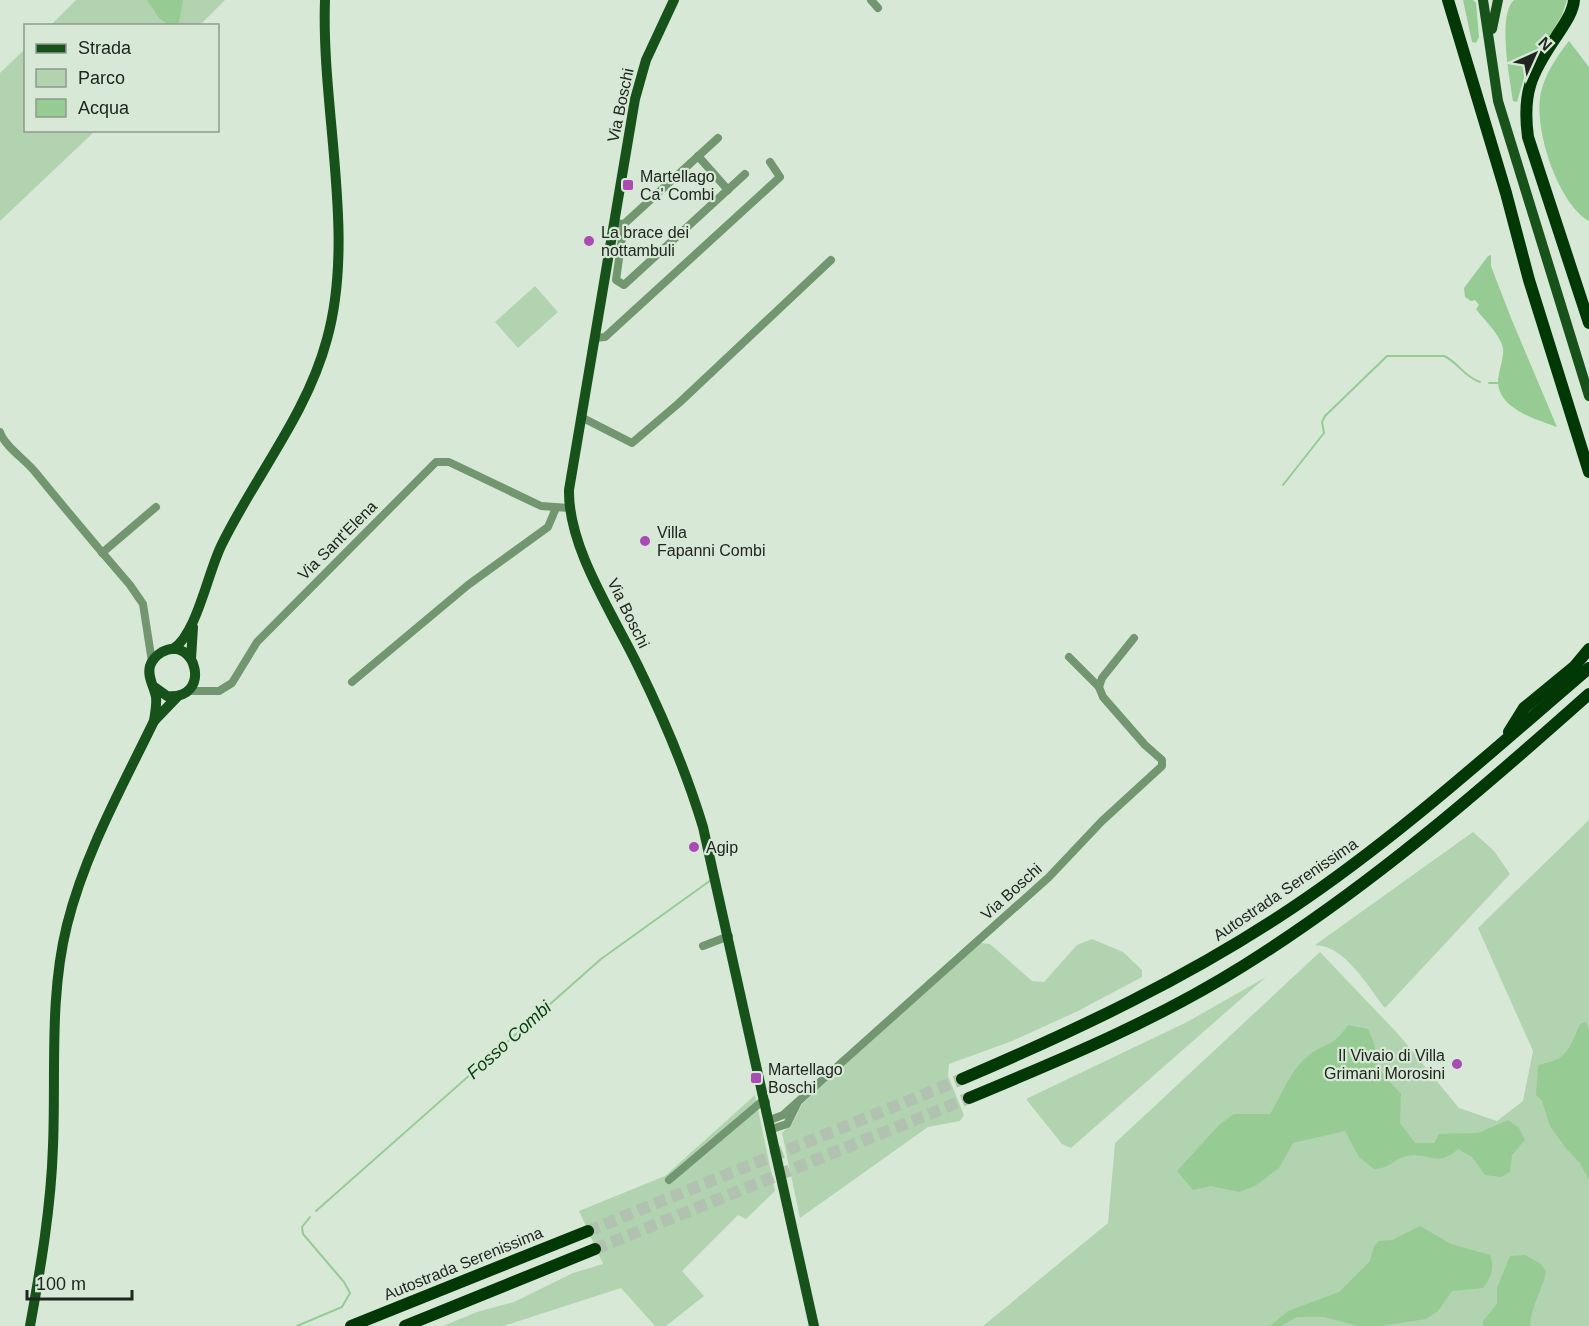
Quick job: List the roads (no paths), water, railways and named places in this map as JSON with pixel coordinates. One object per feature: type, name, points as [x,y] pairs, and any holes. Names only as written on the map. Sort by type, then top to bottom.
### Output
[{"type":"highway","points":[[1448,0],[1506,193],[1529,280],[1589,472]]},
{"type":"highway","points":[[1574,0],[1570,13],[1532,76],[1526,98],[1525,114],[1532,148],[1558,221],[1589,323]]},
{"type":"highway","points":[[1502,742],[1524,708],[1574,667],[1589,649]]},
{"type":"highway","name":"Autostrada Serenissima","points":[[962,1079],[1119,1009],[1236,944],[1352,865],[1589,668]]},
{"type":"highway","points":[[969,1098],[1128,1030],[1242,967],[1360,887],[1515,759],[1589,694]]},
{"type":"highway","points":[[1515,759],[1542,742],[1589,704]]},
{"type":"highway","name":"Autostrada Serenissima","points":[[351,1326],[588,1231]]},
{"type":"highway","points":[[405,1326],[596,1249]]},
{"type":"main road","points":[[30,1326],[45,1244],[51,1194],[57,980],[67,926],[85,866],[154,721],[156,702],[149,673],[152,662],[180,643],[194,618],[212,564],[238,511],[290,426],[314,378],[328,338],[340,242],[325,53],[326,0]]},
{"type":"main road","name":"Via Boschi","points":[[674,0],[652,44],[640,77],[630,122],[619,224],[581,417],[569,490],[569,508],[582,554],[652,696],[685,771],[704,827],[814,1326]]},
{"type":"main road","points":[[1483,0],[1498,101],[1576,360],[1589,396]]},
{"type":"main road","points":[[1490,44],[1498,0]]},
{"type":"main road","points":[[154,721],[183,693],[196,676],[191,658],[194,618]]},
{"type":"main road","points":[[170,650],[182,651],[191,658]]},
{"type":"main road","points":[[153,686],[164,695],[183,693]]},
{"type":"street","points":[[871,0],[878,9]]},
{"type":"street","points":[[619,224],[718,138]]},
{"type":"street","points":[[698,156],[728,190]]},
{"type":"street","points":[[595,338],[605,337],[780,177],[770,162]]},
{"type":"street","name":"Via Boschi","points":[[619,224],[616,280],[624,285],[745,174]]},
{"type":"street","points":[[581,417],[632,443],[688,395],[831,260]]},
{"type":"street","points":[[0,432],[2,442],[29,466],[130,585],[143,604],[152,662]]},
{"type":"street","name":"Via Sant'Elena","points":[[212,692],[221,691],[232,683],[257,642],[436,462],[449,462],[541,506],[555,508]]},
{"type":"street","points":[[102,553],[156,507]]},
{"type":"street","points":[[352,682],[468,585],[548,527],[555,508],[569,508]]},
{"type":"street","points":[[148,635],[156,647],[170,650]]},
{"type":"street","points":[[1099,687],[1102,678],[1134,638]]},
{"type":"street","name":"Via Boschi","points":[[771,1125],[1056,870],[1102,821],[1162,766],[1162,760],[1145,745],[1103,697],[1099,687],[1069,657]]},
{"type":"street","points":[[196,676],[201,685],[212,692]]},
{"type":"street","points":[[183,693],[212,692]]},
{"type":"street","points":[[703,946],[729,936]]},
{"type":"street","points":[[669,1180],[759,1103],[766,1102]]},
{"type":"water","points":[[147,0],[183,0],[179,23],[168,24],[159,18]]},
{"type":"water","points":[[1463,0],[1473,0],[1476,3],[1479,37],[1476,43],[1472,42]]},
{"type":"water","points":[[1514,0],[1567,0],[1562,15],[1524,78],[1517,102],[1513,101],[1505,33],[1509,8]]},
{"type":"water","points":[[1569,41],[1589,67],[1589,221],[1577,212],[1557,180],[1549,161],[1540,121],[1540,103],[1544,82],[1553,63]]},
{"type":"water","points":[[1491,255],[1491,266],[1557,427],[1511,406],[1499,390],[1498,380],[1503,348],[1495,332],[1476,309],[1479,305],[1475,300],[1471,301],[1465,297],[1464,288]]},
{"type":"water","points":[[1586,1022],[1589,1030],[1589,1180],[1580,1163],[1550,1126],[1542,1101],[1536,1095],[1538,1065],[1561,1057],[1569,1047],[1580,1024]]},
{"type":"water","points":[[1348,1025],[1368,1029],[1374,1043],[1378,1068],[1401,1094],[1400,1123],[1415,1143],[1434,1143],[1439,1134],[1478,1133],[1508,1120],[1519,1128],[1525,1140],[1512,1155],[1510,1172],[1501,1177],[1485,1175],[1472,1157],[1458,1149],[1444,1158],[1412,1155],[1374,1169],[1359,1157],[1345,1131],[1293,1143],[1279,1168],[1255,1186],[1239,1192],[1211,1186],[1193,1190],[1177,1171],[1219,1125],[1234,1114],[1270,1114],[1291,1075],[1302,1062],[1314,1051],[1338,1038]]},
{"type":"water","points":[[1420,1226],[1451,1244],[1490,1255],[1491,1272],[1483,1288],[1452,1291],[1438,1311],[1426,1319],[1381,1326],[1358,1326],[1324,1317],[1297,1317],[1281,1326],[1270,1326],[1288,1311],[1339,1292],[1370,1261],[1374,1246],[1379,1241],[1392,1240]]},
{"type":"water","points":[[1525,1255],[1541,1264],[1546,1272],[1532,1312],[1530,1326],[1483,1326],[1483,1321],[1497,1304],[1497,1288],[1510,1256]]},
{"type":"waterway","points":[[1283,485],[1324,433],[1322,422],[1325,416],[1387,356],[1444,356],[1474,380],[1480,382]]},
{"type":"waterway","points":[[1489,383],[1498,383]]},
{"type":"waterway","name":"Fosso Combi","points":[[316,1211],[601,959],[711,880]]},
{"type":"waterway","name":"Fosso Combi","points":[[297,1326],[342,1307],[350,1293],[344,1282],[303,1234],[302,1227],[310,1217]]},
{"type":"tunnel","points":[[588,1231],[962,1079]]},
{"type":"tunnel","points":[[595,1249],[969,1098]]},
{"type":"place","name":"Martellago Ca' Combi","points":[[628,185]]},
{"type":"place","name":"La brace dei nottambuli","points":[[589,241]]},
{"type":"place","name":"Villa Fapanni Combi","points":[[645,541]]},
{"type":"place","name":"Agip","points":[[694,847]]},
{"type":"place","name":"Il Vivaio di Villa Grimani Morosini","points":[[1457,1064]]},
{"type":"place","name":"Martellago Boschi","points":[[756,1078]]}]
